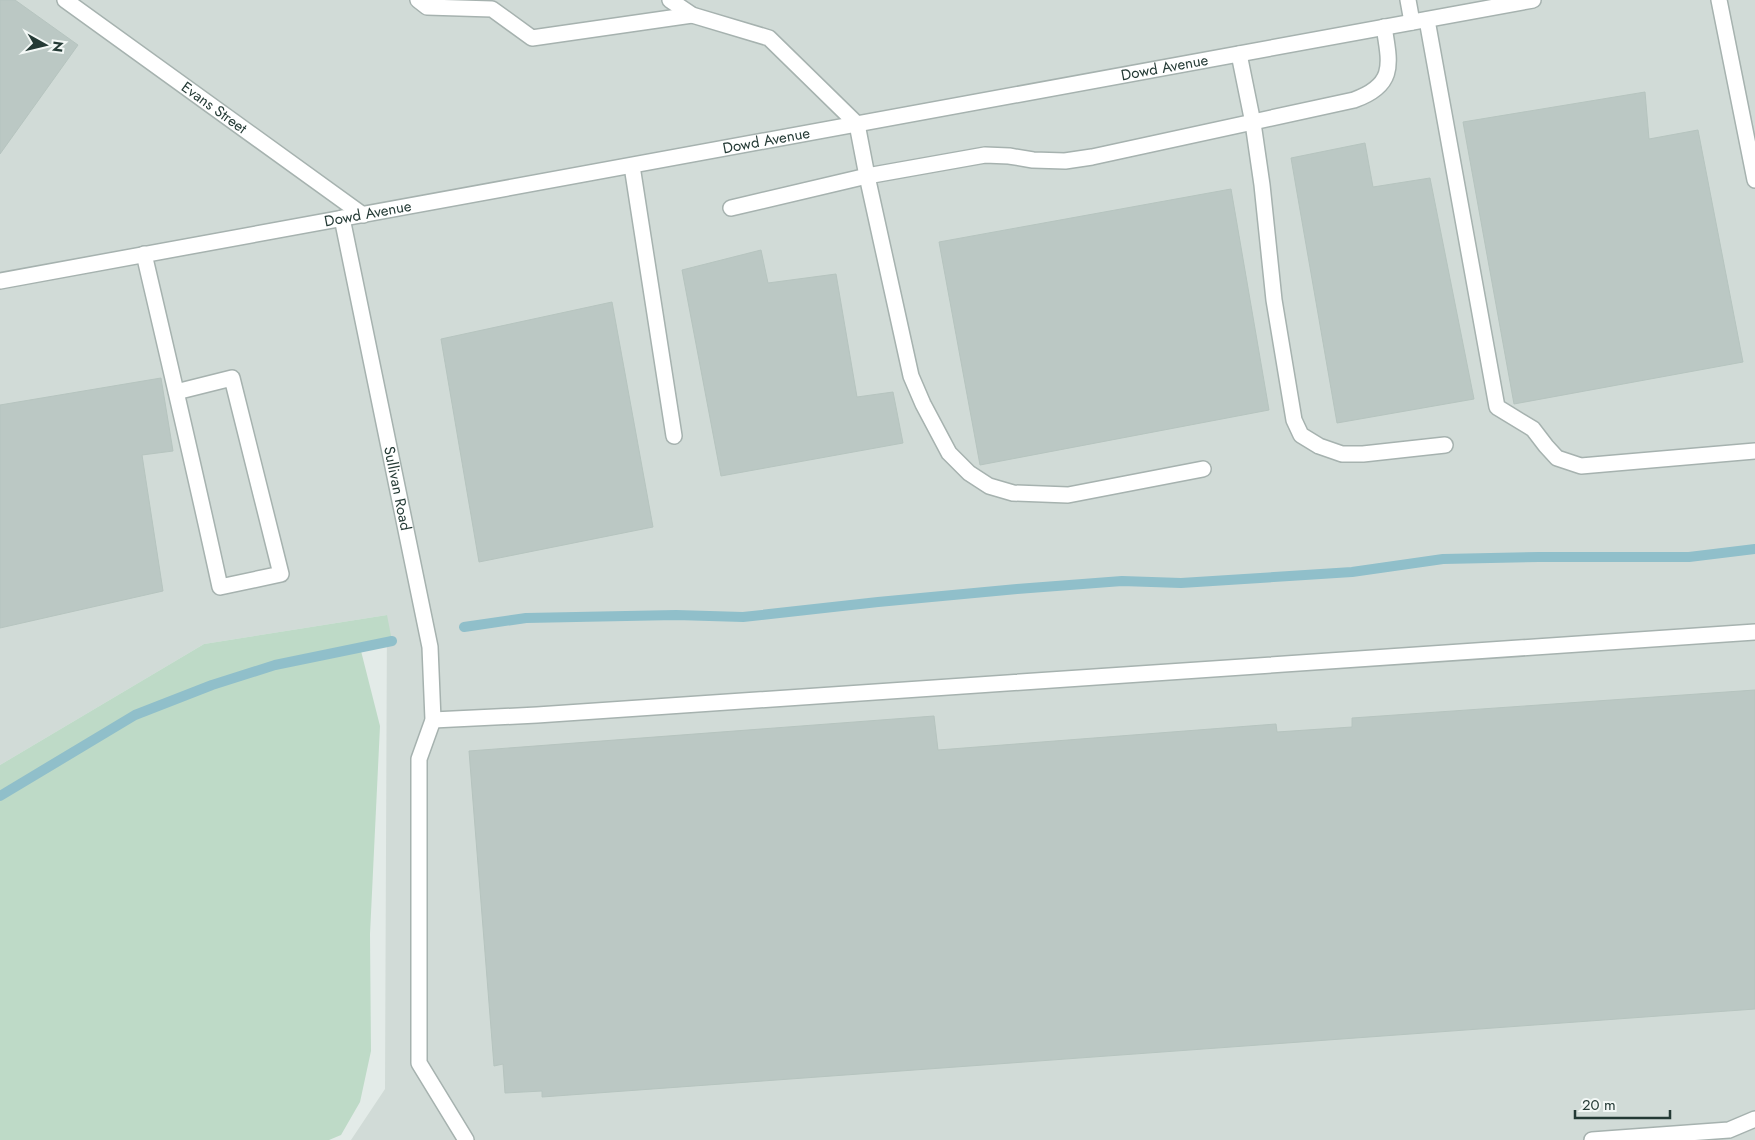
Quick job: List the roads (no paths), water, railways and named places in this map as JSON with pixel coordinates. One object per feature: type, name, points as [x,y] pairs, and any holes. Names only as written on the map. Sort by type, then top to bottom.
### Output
[{"type":"street","name":"Evans Street","points":[[65,0],[363,215]]},
{"type":"street","points":[[418,0],[427,7],[492,9],[532,38],[692,15]]},
{"type":"street","points":[[670,0],[692,15],[769,38],[857,124],[911,376],[923,404],[949,453],[969,472],[989,486],[1013,493],[1068,495],[1203,469]]},
{"type":"street","points":[[1408,0],[1420,21],[1497,407],[1533,429],[1558,458],[1581,466],[1755,451]]},
{"type":"street","name":"Dowd Avenue","points":[[0,281],[1533,0]]},
{"type":"street","points":[[1718,0],[1755,180]]},
{"type":"street","points":[[731,208],[867,176],[985,155],[1065,161],[1102,155],[1354,100],[1367,95],[1380,85],[1388,72],[1389,59],[1384,27]]},
{"type":"street","points":[[1239,54],[1253,123],[1262,185],[1274,300],[1294,420],[1301,434],[1319,446],[1342,454],[1363,454],[1445,445]]},
{"type":"street","points":[[632,166],[674,436]]},
{"type":"street","name":"Sullivan Road","points":[[342,218],[430,647],[433,720],[419,759],[419,1063],[466,1140]]},
{"type":"street","points":[[144,254],[220,588],[281,574],[232,378],[176,392]]},
{"type":"street","points":[[433,720],[556,714],[1755,632]]},
{"type":"street","points":[[1592,1140],[1729,1130],[1755,1119]]},
{"type":"waterway","points":[[464,627],[526,618],[676,615],[743,617],[878,602],[1122,581],[1181,583],[1352,572],[1443,559],[1689,557],[1755,549]]},
{"type":"waterway","points":[[0,796],[135,715],[212,685],[275,665],[392,641]]}]
